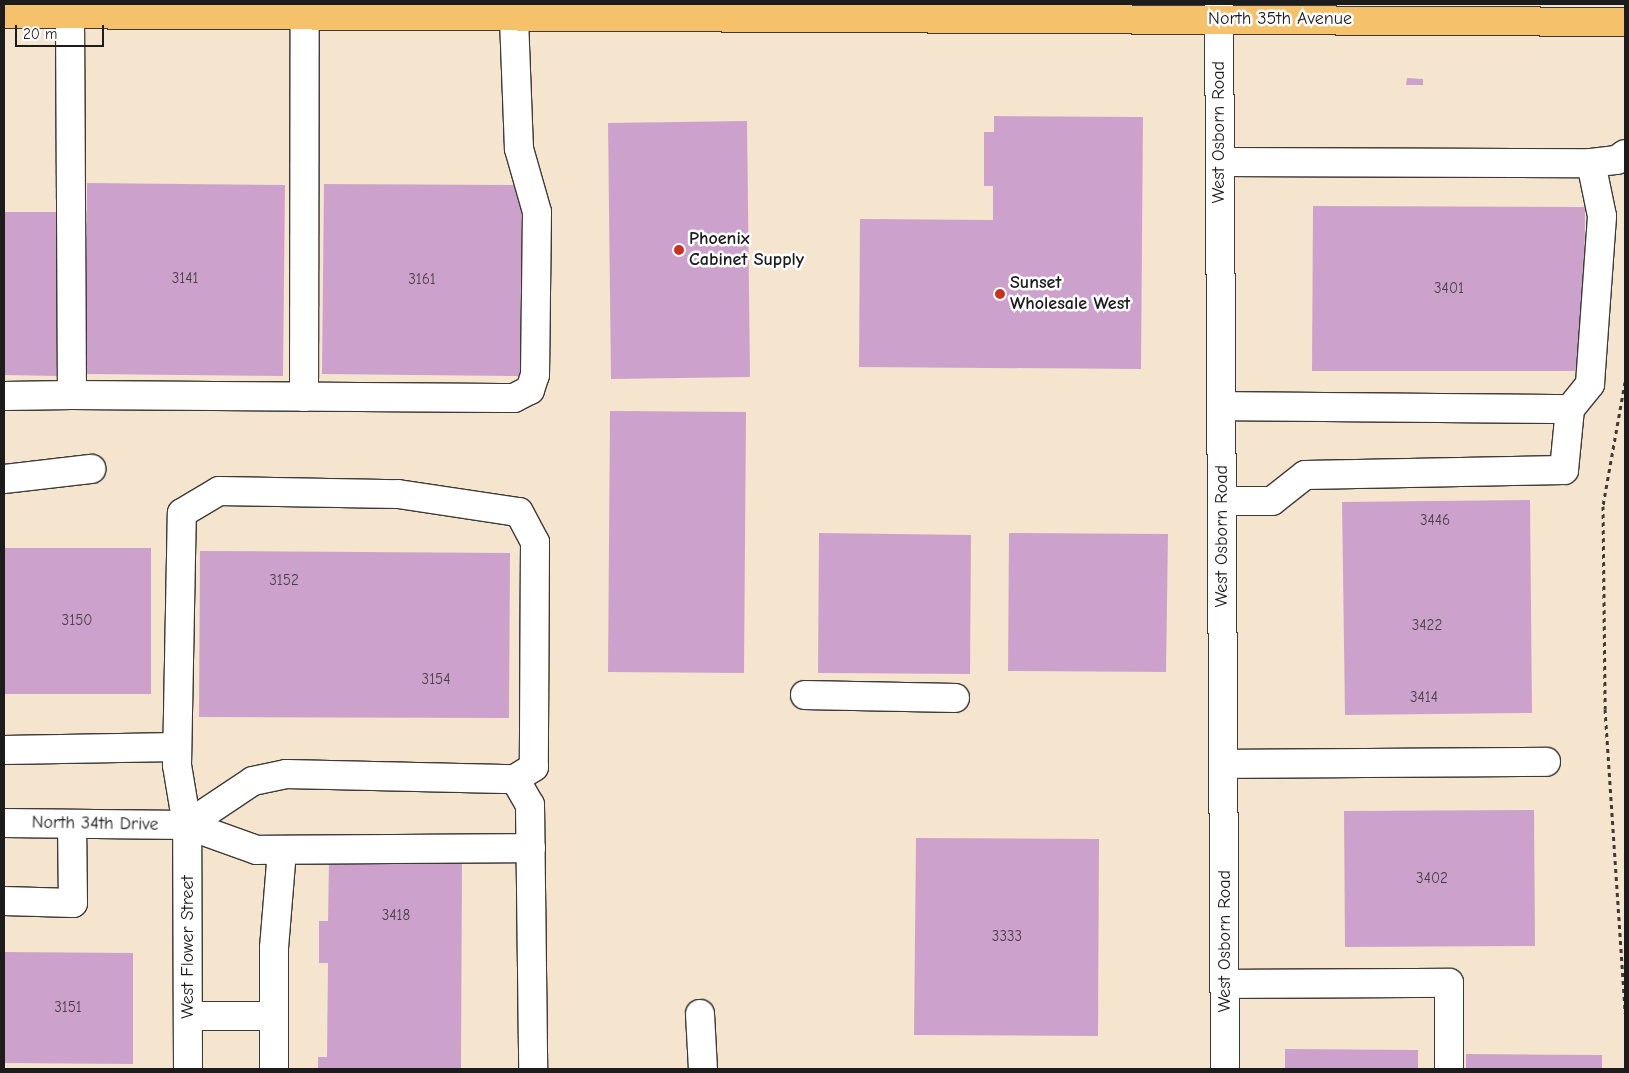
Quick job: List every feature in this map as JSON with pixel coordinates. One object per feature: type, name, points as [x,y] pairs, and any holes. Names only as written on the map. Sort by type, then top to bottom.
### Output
[{"type":"main road","name":"North 35th Avenue","points":[[4,14],[514,16],[1219,11],[1424,12],[1625,22]]},
{"type":"street","name":"West Osborn Road","points":[[1219,11],[1225,1069]]},
{"type":"street","points":[[70,14],[72,395]]},
{"type":"street","points":[[304,397],[305,15]]},
{"type":"street","points":[[4,396],[514,398],[530,390],[536,375],[538,212],[519,149],[514,16]]},
{"type":"street","points":[[1220,162],[1591,164],[1617,160],[1625,154]]},
{"type":"street","points":[[1222,501],[1272,501],[1305,475],[1564,470],[1570,409],[1590,384],[1602,216],[1591,164]]},
{"type":"street","points":[[1222,406],[1570,409]]},
{"type":"street","points":[[4,479],[90,469]]},
{"type":"street","name":"West Flower Street","points":[[188,1069],[187,825],[177,747],[182,513],[219,491],[398,494],[519,512],[536,542],[534,767],[515,779]]},
{"type":"street","points":[[805,695],[955,698]]},
{"type":"street","points":[[4,750],[177,747]]},
{"type":"street","points":[[1224,764],[1546,762]]},
{"type":"street","points":[[187,825],[253,781],[286,774],[515,779],[530,805],[533,1069]]},
{"type":"street","name":"North 34th Drive","points":[[4,823],[187,825],[257,850],[530,848]]},
{"type":"street","points":[[4,901],[73,903],[72,824]]},
{"type":"street","points":[[274,1069],[274,948],[282,850]]},
{"type":"street","points":[[1225,984],[1449,983],[1449,1069]]},
{"type":"street","points":[[700,1014],[703,1069]]},
{"type":"street","points":[[188,1016],[274,1016]]},
{"type":"path","points":[[1625,382],[1603,506],[1605,709],[1625,1013]]},
{"type":"building","points":[[1407,78],[1423,79],[1423,85],[1406,85]]},
{"type":"building","name":"Sunset Wholesale West","points":[[994,116],[1143,117],[1141,369],[859,367],[860,219],[993,220],[993,186],[984,186],[984,132],[994,132]]},
{"type":"building","name":"Phoenix Cabinet Supply","points":[[747,121],[750,377],[611,379],[608,123]]},
{"type":"building","points":[[87,183],[285,185],[283,376],[86,374]]},
{"type":"building","points":[[324,184],[522,185],[520,376],[322,374]]},
{"type":"building","points":[[1313,206],[1585,207],[1584,371],[1312,371]]},
{"type":"building","points":[[4,212],[60,212],[59,376],[4,375]]},
{"type":"building","points":[[610,411],[746,412],[744,673],[608,672]]},
{"type":"building","points":[[1530,500],[1532,713],[1345,715],[1342,502]]},
{"type":"building","points":[[819,533],[971,535],[970,674],[818,673]]},
{"type":"building","points":[[1009,533],[1168,534],[1166,672],[1008,671]]},
{"type":"building","points":[[4,548],[151,548],[151,694],[4,694]]},
{"type":"building","points":[[200,551],[510,553],[509,718],[199,717]]},
{"type":"building","points":[[1534,810],[1535,946],[1345,947],[1344,811]]},
{"type":"building","points":[[916,838],[1099,839],[1098,1036],[914,1035]]},
{"type":"building","points":[[329,860],[462,860],[461,1069],[318,1069],[318,1057],[327,1057],[328,963],[319,963],[319,921],[328,921]]},
{"type":"building","points":[[4,952],[133,953],[133,1064],[4,1063]]},
{"type":"building","points":[[1285,1049],[1418,1050],[1418,1069],[1285,1069]]},
{"type":"building","points":[[1466,1054],[1602,1055],[1602,1069],[1466,1069]]},
{"type":"place","name":"Phoenix Cabinet Supply","points":[[679,250]]},
{"type":"place","name":"Sunset Wholesale West","points":[[1000,294]]}]
